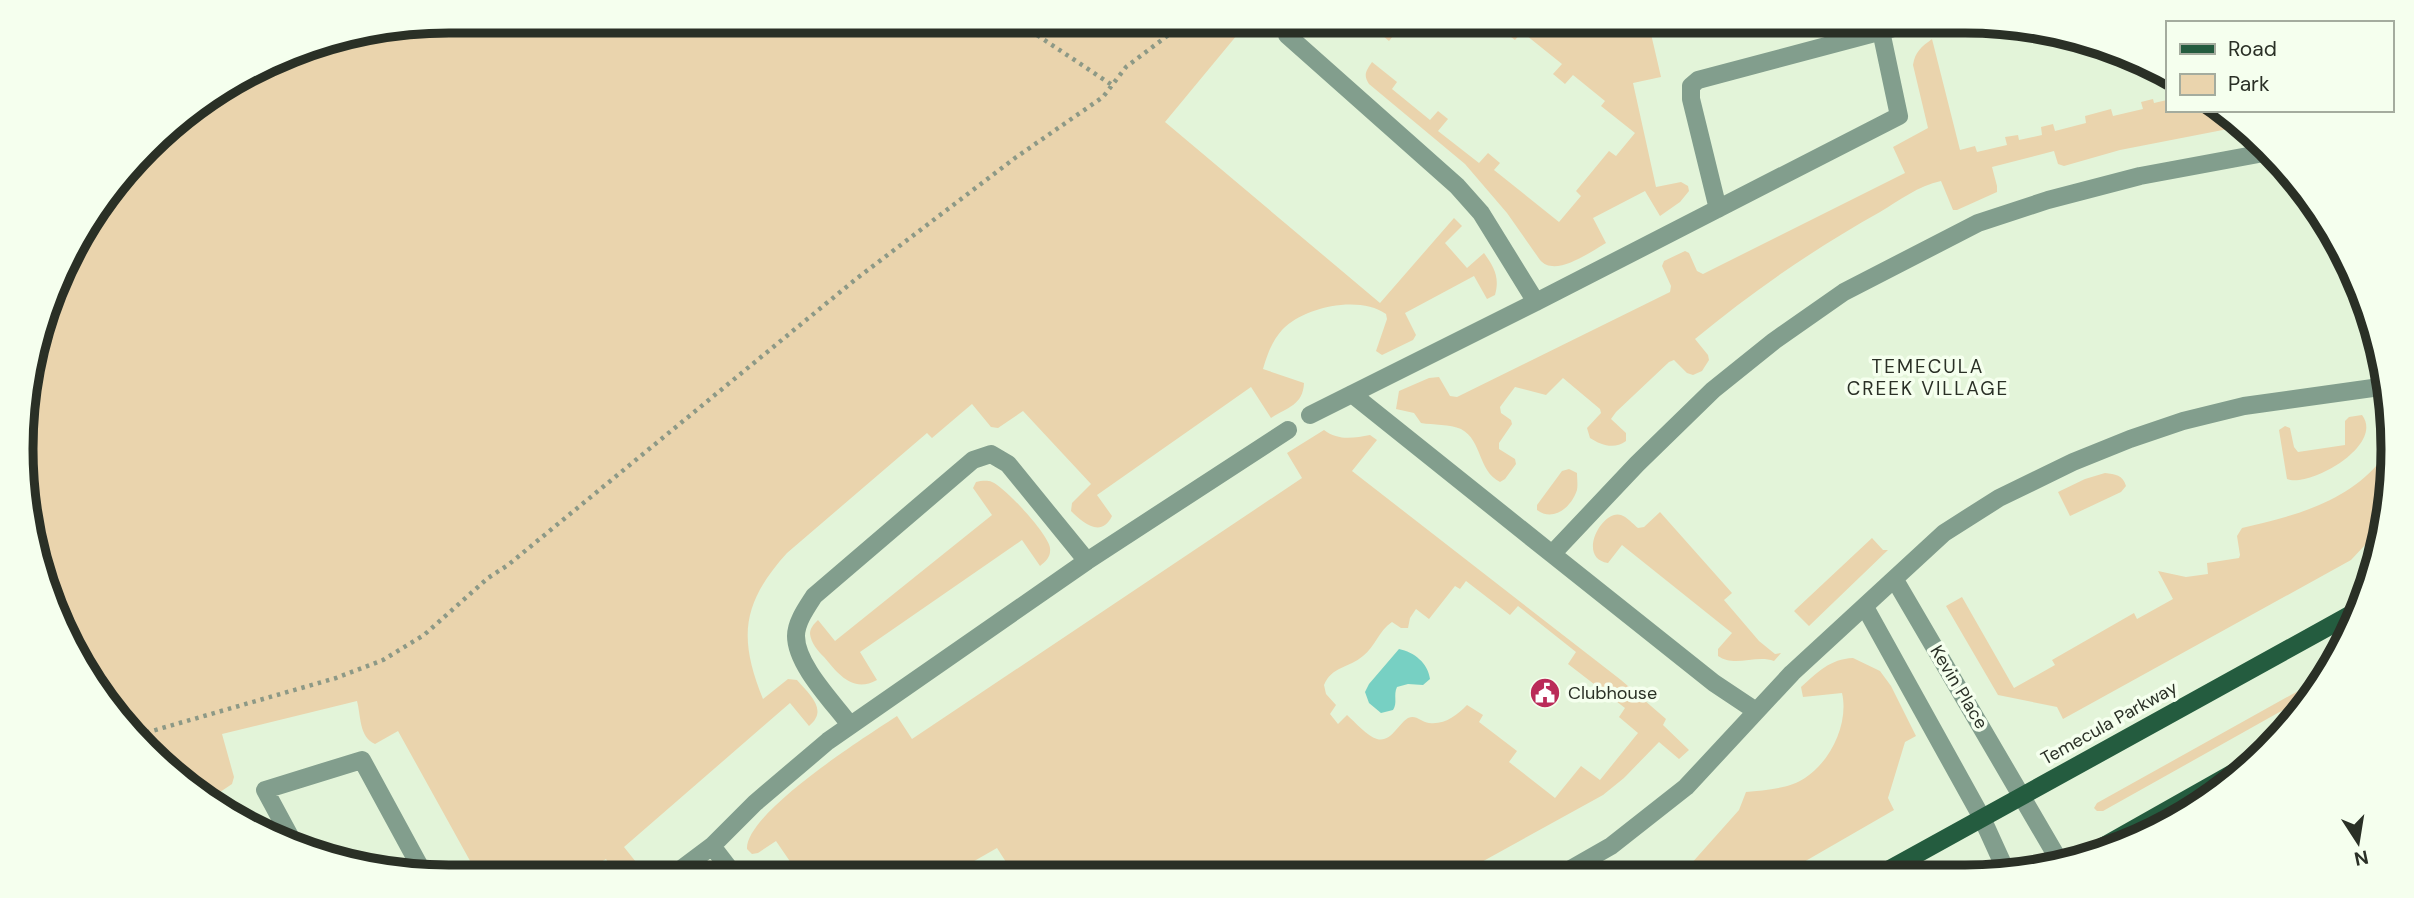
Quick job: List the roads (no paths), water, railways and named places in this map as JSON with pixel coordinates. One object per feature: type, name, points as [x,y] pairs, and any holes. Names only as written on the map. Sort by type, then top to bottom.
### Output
[{"type":"main road","name":"Temecula Parkway","points":[[1897,865],[2345,618]]},
{"type":"main road","points":[[2136,828],[2203,790]]},
{"type":"street","points":[[1718,209],[1691,99],[1691,86],[1698,79],[1873,33]]},
{"type":"street","points":[[1310,415],[1899,116],[1881,33]]},
{"type":"street","points":[[1287,35],[1457,186],[1480,213],[1536,302]]},
{"type":"street","points":[[1552,554],[1637,464],[1713,390],[1774,341],[1844,292],[1978,223],[2048,200],[2140,176],[2258,154]]},
{"type":"street","points":[[1577,865],[1611,845],[1686,787],[1792,673],[1944,533],[1999,498],[2073,462],[2183,421],[2244,406],[2376,388]]},
{"type":"street","points":[[1352,394],[1714,683],[1756,711]]},
{"type":"street","points":[[687,865],[712,846],[795,766],[850,725],[1087,561],[1288,430]]},
{"type":"street","points":[[850,725],[800,656],[796,635],[802,616],[814,596],[973,460],[991,454],[1008,464],[1087,561]]},
{"type":"street","name":"Kevin Place","points":[[1895,580],[2056,855]]},
{"type":"street","points":[[1865,607],[1982,818],[2002,863]]},
{"type":"street","points":[[288,832],[265,790],[362,760],[418,864]]},
{"type":"street","points":[[712,846],[726,865]]},
{"type":"water","points":[[1399,649],[1419,659],[1430,679],[1423,685],[1408,684],[1397,687],[1393,710],[1381,713],[1369,703],[1365,692]]},
{"type":"place","name":"Clubhouse","points":[[1545,693]]},
{"type":"district","name":"TEMECULA CREEK VILLAGE","points":[[1928,377]]}]
